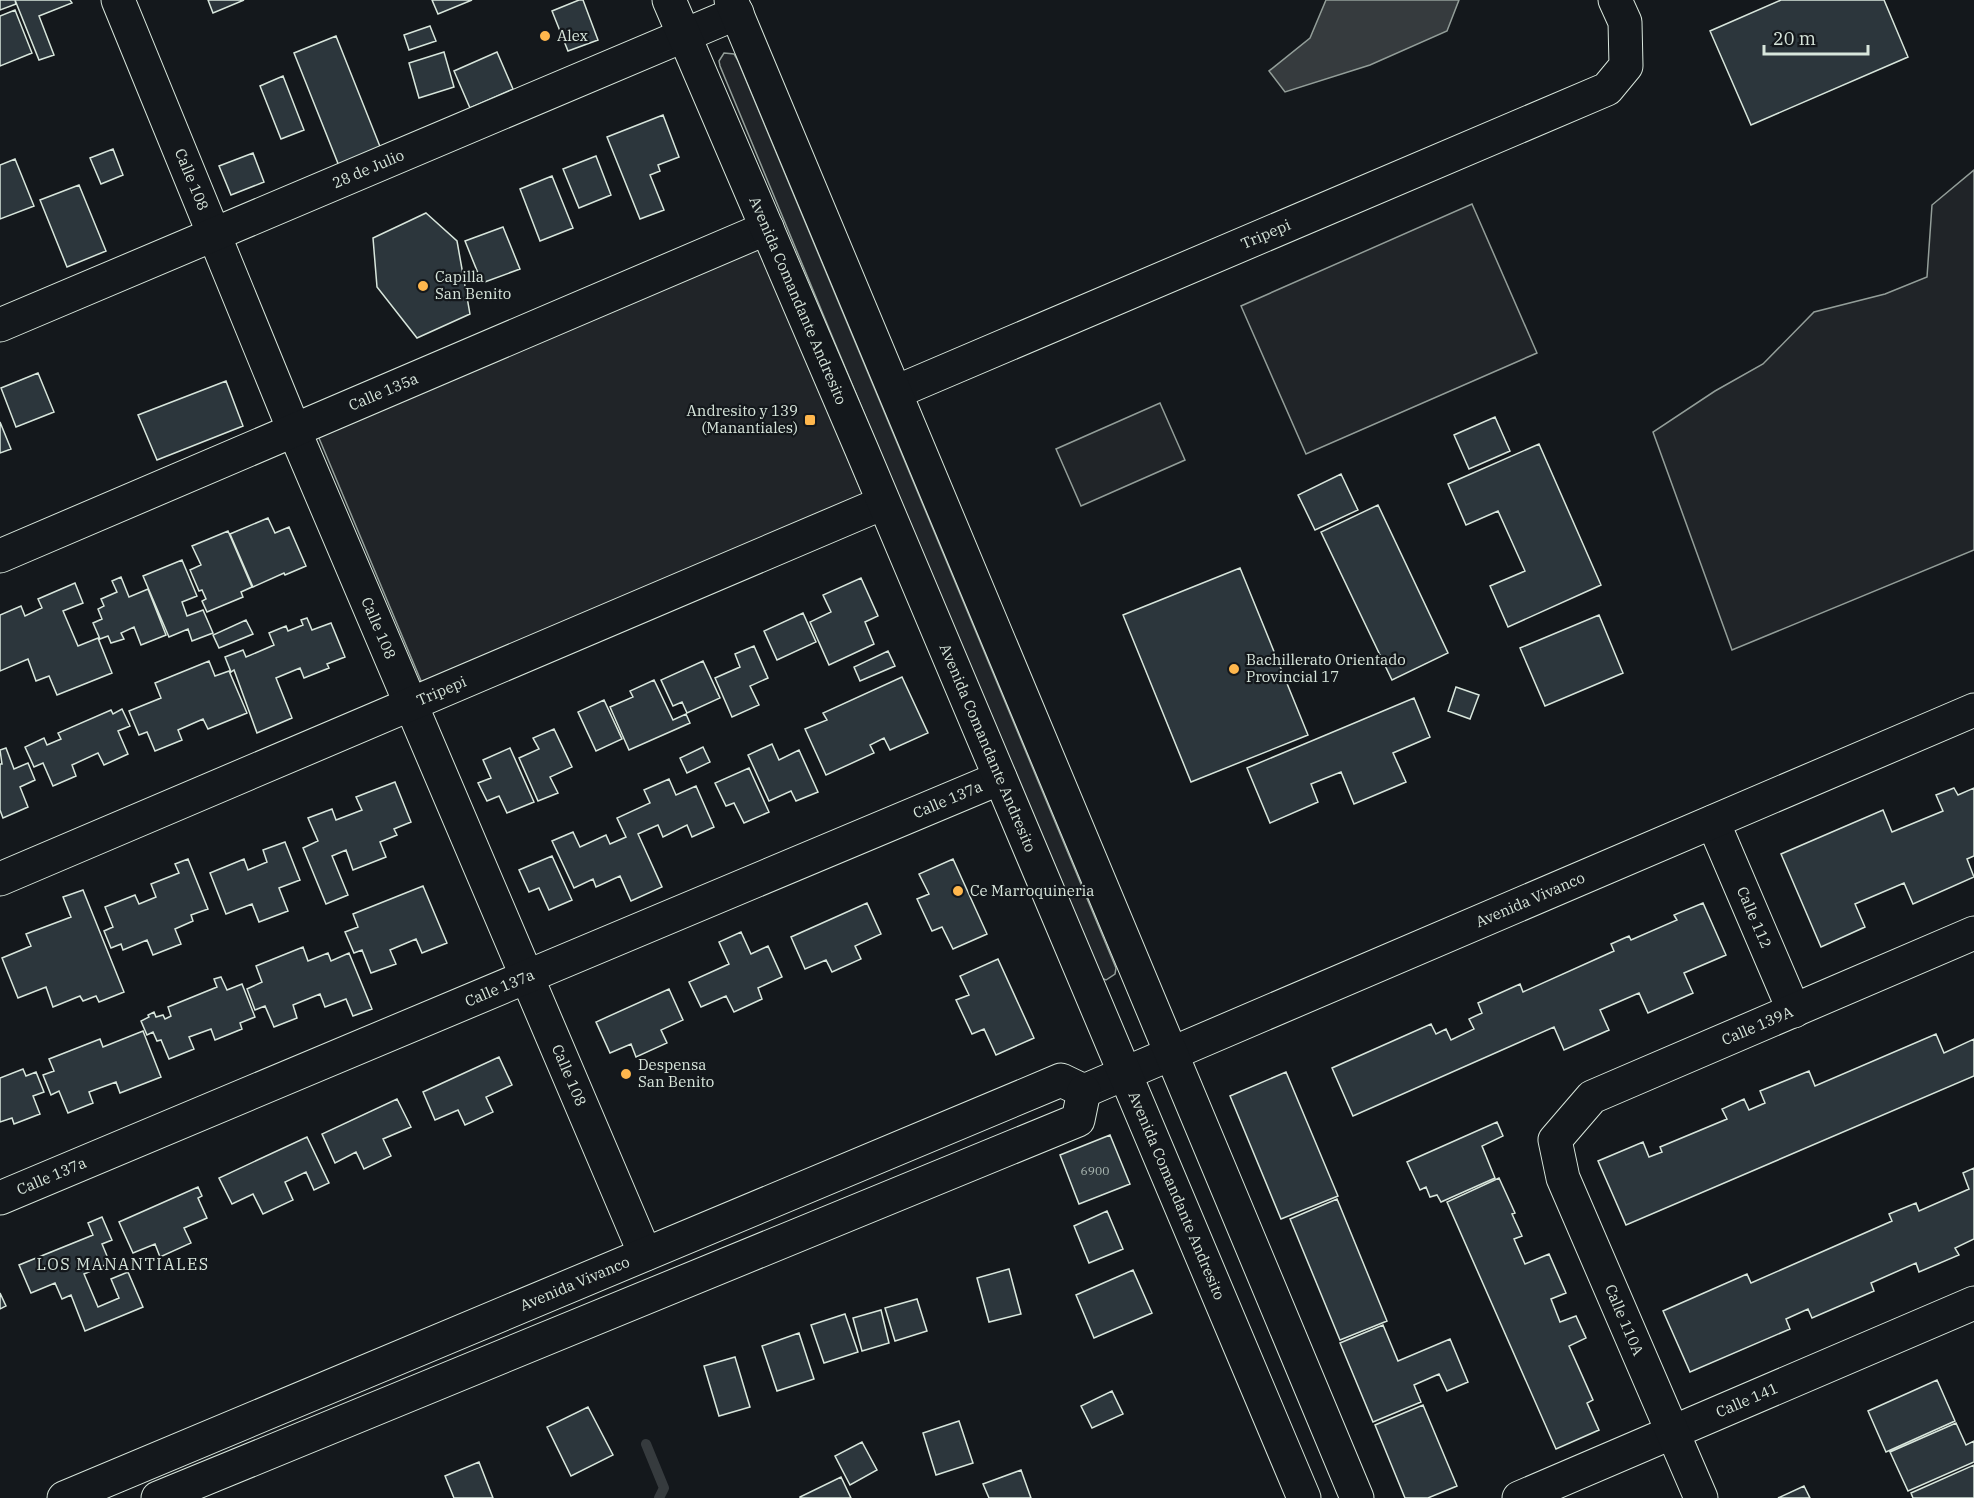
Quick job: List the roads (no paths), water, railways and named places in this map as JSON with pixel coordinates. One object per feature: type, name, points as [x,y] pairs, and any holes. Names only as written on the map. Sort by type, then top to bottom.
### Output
[{"type":"street","name":"Calle 108","points":[[118,0],[294,430],[645,1254]]},
{"type":"street","name":"Avenida Comandante Andresito","points":[[669,0],[1304,1498]]},
{"type":"street","name":"Tripepi","points":[[896,392],[1607,88],[1626,66],[1625,22],[1615,0]]},
{"type":"street","name":"28 de Julio","points":[[0,325],[684,36],[734,6]]},
{"type":"street","points":[[734,6],[1358,1498]]},
{"type":"street","name":"Calle 135a","points":[[0,556],[767,228]]},
{"type":"street","name":"Tripepi","points":[[0,879],[883,503]]},
{"type":"street","name":"Avenida Vivanco","points":[[64,1498],[1061,1080],[1084,1090],[1125,1074],[1974,710]]},
{"type":"street","name":"Calle 137a","points":[[0,1198],[1000,778]]},
{"type":"street","name":"Calle 112","points":[[1713,822],[1794,1011]]},
{"type":"street","name":"Calle 139A","points":[[1555,1140],[1592,1097],[1974,933]]},
{"type":"street","points":[[158,1498],[1078,1120],[1084,1090]]},
{"type":"street","name":"Calle 110A","points":[[1555,1140],[1563,1178],[1701,1498]]},
{"type":"street","name":"Calle 141","points":[[1519,1498],[1973,1306]]},
{"type":"waterway","points":[[646,1444],[664,1488],[659,1498]]},
{"type":"place","name":"Alex","points":[[545,36]]},
{"type":"place","name":"Capilla San Benito","points":[[423,286]]},
{"type":"place","name":"Andresito y 139 (Manantiales)","points":[[810,420]]},
{"type":"place","name":"Bachillerato Orientado Provincial 17","points":[[1234,669]]},
{"type":"place","name":"Ce Marroquineria","points":[[958,891]]},
{"type":"place","name":"Despensa San Benito","points":[[626,1074]]},
{"type":"district","name":"LOS MANANTIALES","points":[[123,1264]]}]
